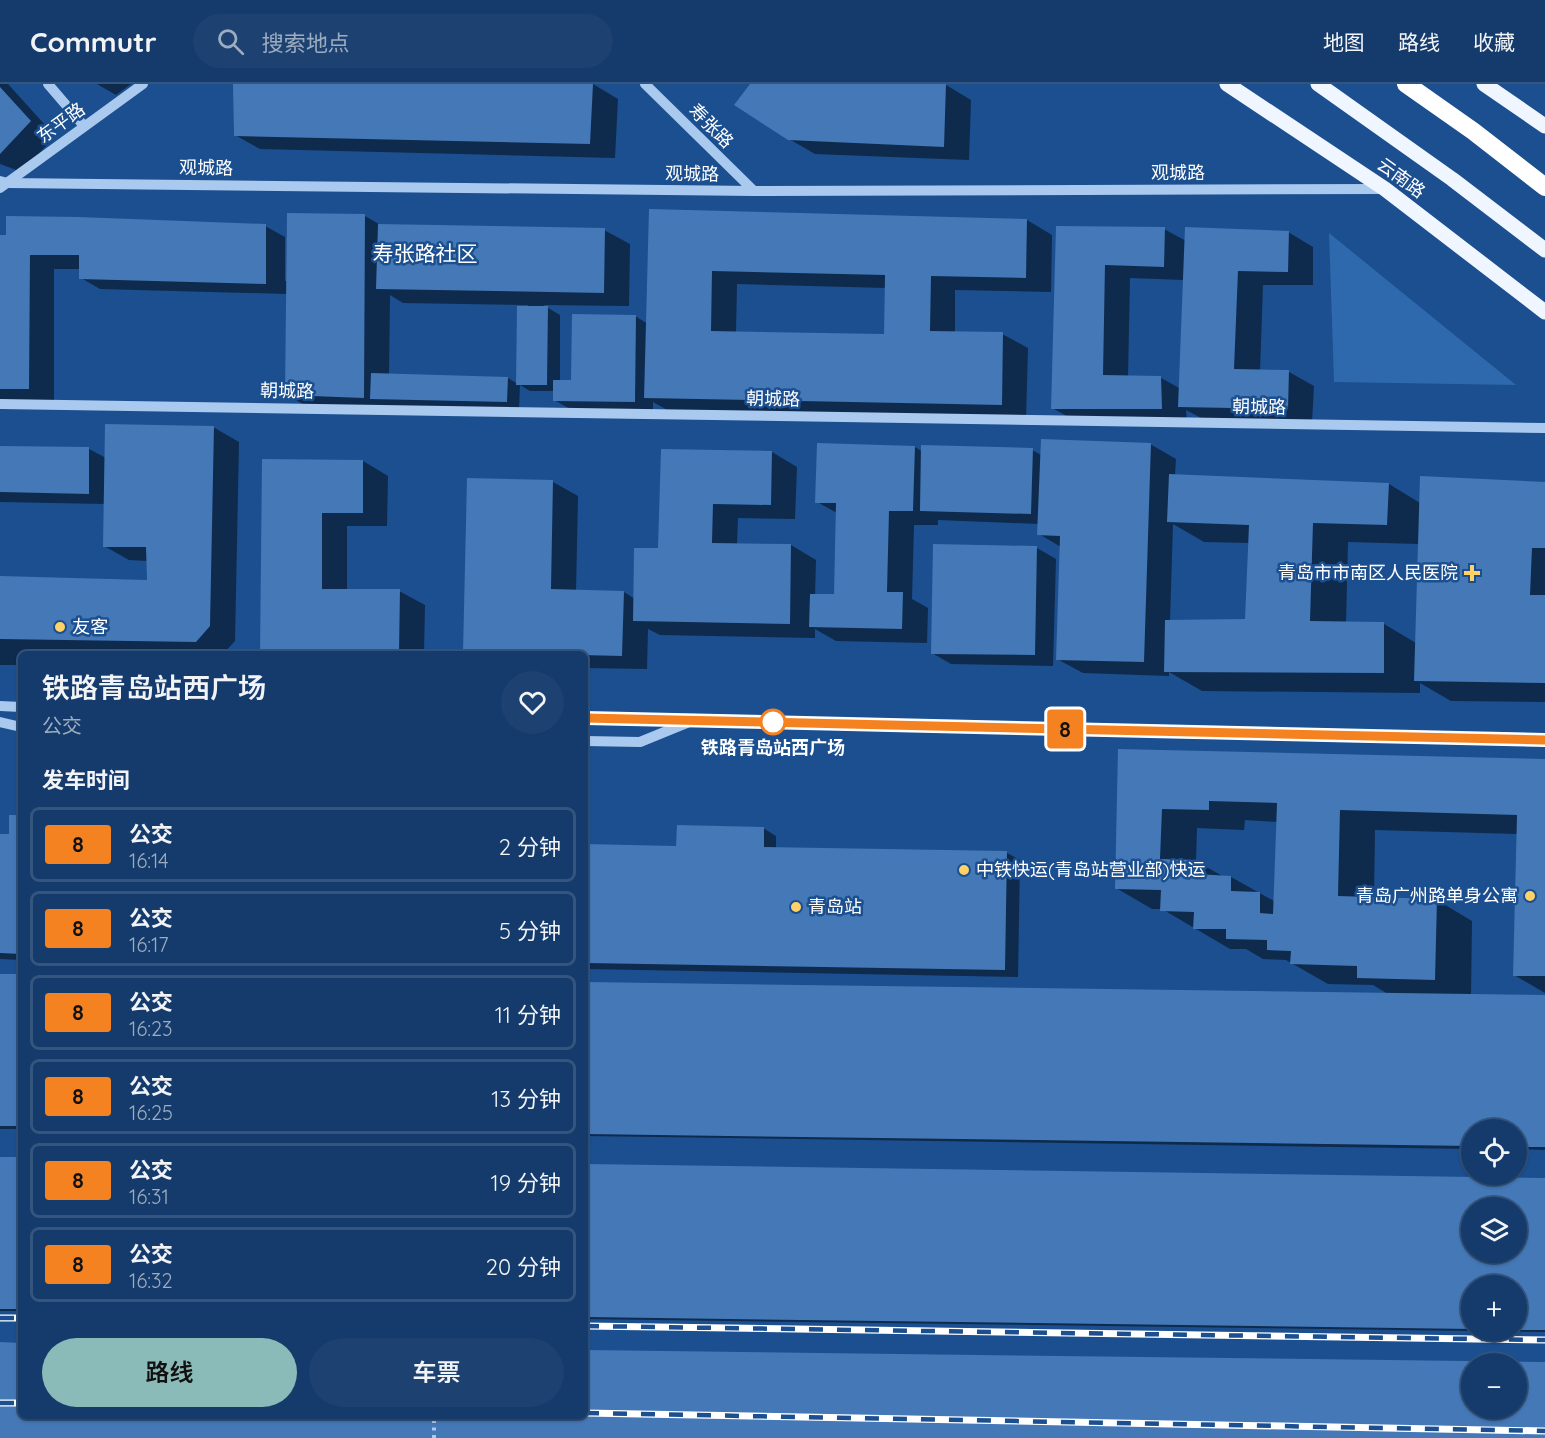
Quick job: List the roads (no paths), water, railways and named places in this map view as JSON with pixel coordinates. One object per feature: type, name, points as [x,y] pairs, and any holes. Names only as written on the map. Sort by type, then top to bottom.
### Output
[{"type":"highway","points":[[1406,84],[1545,187]]},
{"type":"main road","name":"云南路","points":[[1227,84],[1384,189],[1545,312]]},
{"type":"main road","points":[[1318,84],[1452,179],[1545,250]]},
{"type":"main road","points":[[1484,84],[1543,121]]},
{"type":"street","points":[[48,84],[84,126]]},
{"type":"street","name":"东平路","points":[[2,184],[142,84]]},
{"type":"street","name":"寿张路","points":[[645,84],[754,191]]},
{"type":"street","name":"观城路","points":[[2,184],[754,191],[1384,189]]},
{"type":"street","name":"朝城路","points":[[0,404],[1545,428]]},
{"type":"street","points":[[0,706],[18,707]]},
{"type":"street","points":[[588,718],[1545,740]]},
{"type":"street","points":[[588,741],[640,742],[693,720]]},
{"type":"street","points":[[0,722],[18,726]]},
{"type":"railway","points":[[0,1318],[18,1318]]},
{"type":"railway","points":[[588,1326],[1545,1340]]},
{"type":"railway","points":[[0,1403],[18,1403]]},
{"type":"railway","points":[[588,1413],[1545,1431]]},
{"type":"place","name":"青岛市市南区人民医院","points":[[1472,573]]},
{"type":"place","name":"友客","points":[[60,627]]},
{"type":"place","name":"铁路青岛站西广场","points":[[773,722]]},
{"type":"place","name":"中铁快运(青岛站营业部)快运","points":[[964,870]]},
{"type":"place","name":"青岛广州路单身公寓","points":[[1530,896]]},
{"type":"place","name":"青岛站","points":[[796,907]]},
{"type":"district","name":"寿张路社区","points":[[425,254]]}]
